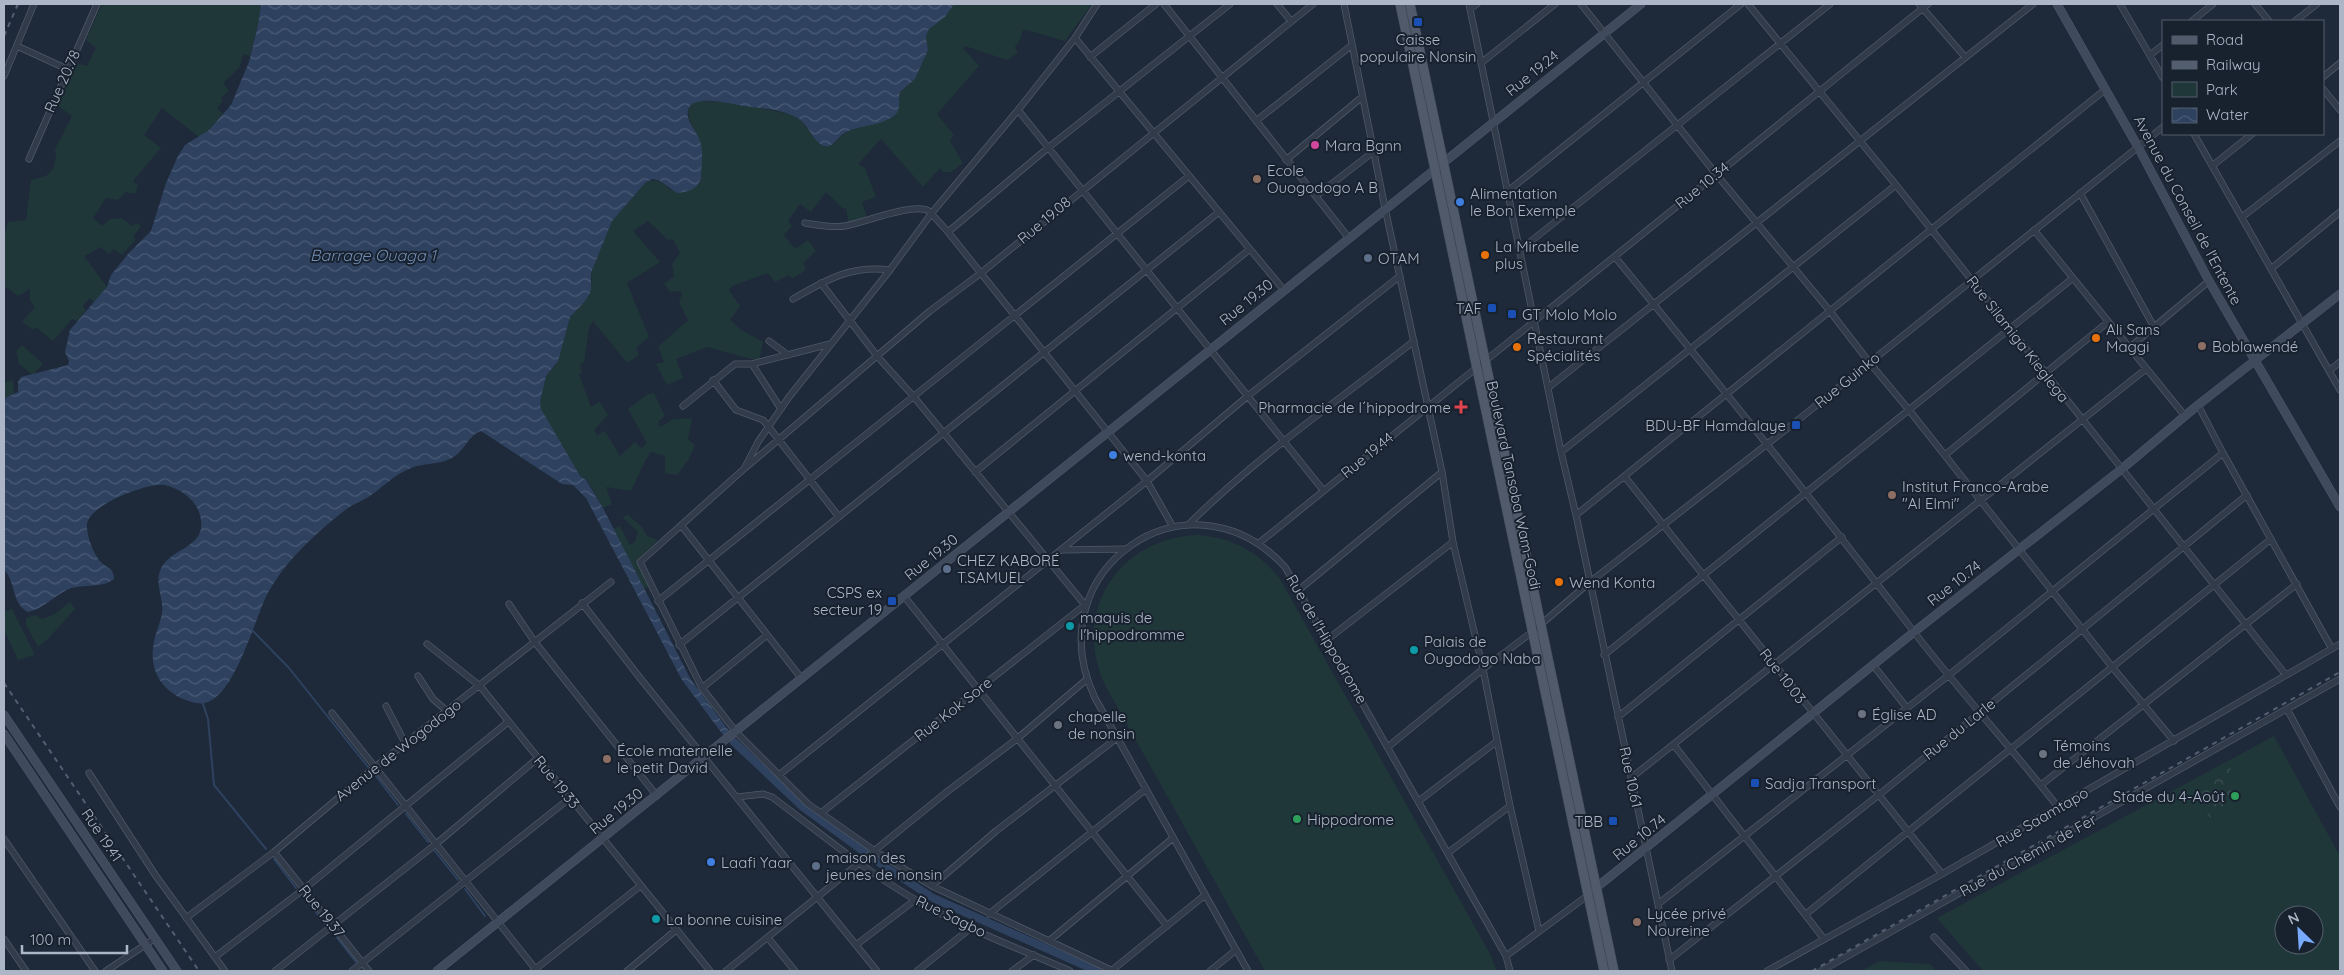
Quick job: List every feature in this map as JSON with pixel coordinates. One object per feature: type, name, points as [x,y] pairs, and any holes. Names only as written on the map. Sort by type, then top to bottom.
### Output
[{"type":"main road","name":"Boulevard Tansoba Wam-Godi","points":[[1400,4],[1475,368],[1604,971]]},
{"type":"main road","name":"Boulevard Tansoba Wam-Godi","points":[[1410,4],[1614,971]]},
{"type":"street","points":[[4,76],[34,4]]},
{"type":"street","name":"Rue 20.78","points":[[30,159],[96,4]]},
{"type":"street","points":[[745,468],[751,453],[768,426],[830,344],[890,270],[931,214],[1075,38],[1097,4]]},
{"type":"street","points":[[1090,56],[1156,4]]},
{"type":"street","points":[[1164,4],[1348,237]]},
{"type":"street","points":[[948,232],[1049,147],[1230,4]]},
{"type":"street","points":[[1277,4],[1291,21]]},
{"type":"street","name":"Rue 19.08","points":[[779,440],[930,311],[981,273],[1082,189],[1223,78],[1313,4]]},
{"type":"street","points":[[1344,4],[1373,152],[1442,472],[1453,542],[1483,669],[1496,742],[1538,931]]},
{"type":"street","points":[[1470,6],[1477,4]]},
{"type":"street","points":[[1481,64],[1555,4]]},
{"type":"street","points":[[1581,4],[1677,126],[1829,310],[2084,629],[2113,668],[2174,741]]},
{"type":"street","name":"Rue 19.24","points":[[1443,165],[1493,121],[1640,4]]},
{"type":"street","points":[[1508,190],[1741,4]]},
{"type":"street","name":"Rue Silamiga Kieglega","points":[[1748,4],[2155,508],[2286,675]]},
{"type":"street","points":[[1521,249],[1830,4]]},
{"type":"street","name":"Rue 10.34","points":[[1475,368],[1535,322],[1820,91],[1921,6],[1928,4]]},
{"type":"street","points":[[1549,387],[2033,4]]},
{"type":"street","name":"Avenue du Conseil de l'Entente","points":[[2057,4],[2138,147],[2209,281],[2340,507]]},
{"type":"street","points":[[2121,4],[2162,76]]},
{"type":"street","points":[[2193,20],[2213,4]]},
{"type":"street","points":[[2255,4],[2268,20]]},
{"type":"street","points":[[2296,20],[2317,4]]},
{"type":"street","name":"Rue 10.61","points":[[1470,6],[1561,452],[1672,971]]},
{"type":"street","points":[[1921,6],[1965,57]]},
{"type":"street","points":[[1075,38],[1283,289]]},
{"type":"street","points":[[1256,121],[1352,45]]},
{"type":"street","points":[[17,46],[68,69]]},
{"type":"street","points":[[2150,55],[2162,46]]},
{"type":"street","points":[[2324,75],[2340,63]]},
{"type":"street","points":[[1576,515],[2106,89]]},
{"type":"street","points":[[2324,90],[2340,110]]},
{"type":"street","points":[[1286,160],[1362,97]]},
{"type":"street","points":[[1018,110],[1249,395],[1323,490]]},
{"type":"street","name":"Rue Guinko","points":[[1389,746],[1483,669],[1532,632],[1590,582],[2162,128]]},
{"type":"street","points":[[2195,135],[2340,390]]},
{"type":"street","points":[[2212,166],[2251,135]]},
{"type":"street","points":[[2242,217],[2340,141]]},
{"type":"street","points":[[1316,196],[1373,152]]},
{"type":"street","name":"Rue 19.30","points":[[437,971],[657,796],[704,756],[802,679],[1283,289],[1385,208],[1443,165]]},
{"type":"street","points":[[658,601],[1189,176]]},
{"type":"street","points":[[1561,452],[1896,185]]},
{"type":"street","points":[[2080,193],[2154,327]]},
{"type":"street","points":[[805,223],[843,227],[908,210],[925,209],[948,232],[1147,481],[1173,527]]},
{"type":"street","points":[[679,645],[1219,212]]},
{"type":"street","points":[[2272,268],[2340,212]]},
{"type":"street","points":[[2034,230],[2185,416]]},
{"type":"street","points":[[975,472],[1250,249]]},
{"type":"street","points":[[1615,256],[1842,537],[1914,632],[2011,747],[2058,807]]},
{"type":"street","points":[[793,299],[835,276],[856,270],[890,270]]},
{"type":"street","points":[[779,775],[1147,481],[1249,395],[1400,276]]},
{"type":"street","points":[[1604,655],[2074,278]]},
{"type":"street","points":[[2129,348],[2209,281]]},
{"type":"street","points":[[821,283],[877,356],[914,397],[1085,605]]},
{"type":"street","name":"Rue 10.74","points":[[1587,896],[1914,632],[2340,294]]},
{"type":"street","points":[[1945,455],[2108,322]]},
{"type":"street","points":[[769,341],[788,355]]},
{"type":"street","points":[[1188,525],[1216,497],[1414,341]]},
{"type":"street","points":[[683,406],[713,380],[738,362],[752,364],[830,344]]},
{"type":"street","points":[[2329,371],[2340,362]]},
{"type":"street","points":[[752,364],[781,409]]},
{"type":"street","name":"Rue 19.44","points":[[1258,543],[1475,368]]},
{"type":"street","points":[[1631,778],[2146,369]]},
{"type":"street","points":[[713,380],[736,410],[762,420],[768,426],[839,517]]},
{"type":"street","points":[[2198,405],[2223,454],[2332,649]]},
{"type":"street","points":[[779,440],[640,561],[679,645],[702,688],[736,732],[821,813],[876,851],[932,886],[989,914],[1050,940],[1112,971],[1205,894]]},
{"type":"street","points":[[1658,904],[1949,675],[2223,454]]},
{"type":"street","points":[[1300,589],[1442,472]]},
{"type":"street","name":"Rue 10.03","points":[[1625,477],[1813,714],[1910,831],[1942,874]]},
{"type":"street","name":"Rue du Larle","points":[[1669,960],[1880,794],[2247,495]]},
{"type":"street","points":[[681,525],[802,679]]},
{"type":"street","name":"Rue de l'Hippodrome","points":[[1248,971],[1086,680],[1080,641],[1085,605],[1099,577],[1125,549],[1151,534],[1173,527],[1207,525],[1229,530],[1258,543],[1285,566],[1300,589],[1449,852],[1506,956],[1510,971]]},
{"type":"street","points":[[1618,717],[1842,537]]},
{"type":"street","points":[[1806,914],[2271,539]]},
{"type":"street","points":[[1328,639],[1453,542]]},
{"type":"street","points":[[1061,550],[1125,549]]},
{"type":"street","name":"Avenue de Wogodogo","points":[[186,918],[274,852],[375,767],[611,582]]},
{"type":"street","points":[[2041,785],[2144,705],[2244,623],[2297,584]]},
{"type":"street","points":[[904,596],[1168,926]]},
{"type":"street","points":[[582,603],[877,971]]},
{"type":"street","points":[[510,604],[534,641],[657,796]]},
{"type":"street","name":"Rue Kok Sore","points":[[821,813],[1085,605]]},
{"type":"street","points":[[702,688],[767,635]]},
{"type":"street","name":"Rue 19.33","points":[[427,644],[480,686],[710,971]]},
{"type":"street","name":"Rue Saamtapo","points":[[1767,971],[1942,874],[2340,644]]},
{"type":"street","points":[[1873,665],[1906,708]]},
{"type":"street","points":[[418,676],[433,699],[447,711]]},
{"type":"street","name":"Rue du Chemin de Fer","points":[[1821,971],[2340,679]]},
{"type":"street","points":[[726,971],[948,791],[1018,738],[1086,680]]},
{"type":"street","points":[[386,706],[405,743]]},
{"type":"street","points":[[2286,709],[2340,807]]},
{"type":"street","points":[[332,712],[535,971],[640,886]]},
{"type":"street","name":"Rue 19.41","points":[[4,715],[177,971]]},
{"type":"street","points":[[215,957],[304,889],[508,722]]},
{"type":"street","name":"Rue 19.41","points":[[4,734],[163,971]]},
{"type":"street","points":[[932,886],[996,831],[1117,738]]},
{"type":"street","points":[[1420,800],[1496,742]]},
{"type":"street","points":[[1674,745],[1824,939]]},
{"type":"street","points":[[275,971],[436,844],[538,758]]},
{"type":"street","points":[[89,774],[186,918],[225,971]]},
{"type":"street","points":[[989,914],[1146,789]]},
{"type":"street","name":"Rue Sagbo","points":[[737,796],[763,794],[772,798],[860,863],[915,900],[1070,971]]},
{"type":"street","points":[[352,971],[570,798]]},
{"type":"street","points":[[1449,852],[1510,806]]},
{"type":"street","points":[[1050,940],[1173,838]]},
{"type":"street","points":[[4,839],[95,971]]},
{"type":"street","name":"Rue 19.37","points":[[274,852],[369,971]]},
{"type":"street","points":[[1506,956],[1587,896]]},
{"type":"street","points":[[856,945],[915,900]]},
{"type":"street","points":[[917,971],[972,927]]},
{"type":"street","points":[[627,971],[676,930]]},
{"type":"street","points":[[768,938],[795,971]]},
{"type":"street","points":[[1934,938],[1966,971]]},
{"type":"street","points":[[4,939],[26,971]]},
{"type":"street","points":[[106,971],[154,939]]},
{"type":"street","points":[[1210,971],[1236,950]]},
{"type":"street","points":[[1012,971],[1034,955]]},
{"type":"green space","points":[[102,4],[261,4],[250,56],[244,54],[239,68],[223,83],[229,91],[221,98],[223,100],[217,108],[223,114],[209,130],[199,137],[162,108],[144,135],[161,148],[133,181],[138,185],[135,194],[126,192],[118,200],[106,198],[93,218],[102,226],[110,219],[121,218],[133,226],[136,223],[141,226],[133,237],[136,239],[122,255],[114,249],[109,254],[101,247],[84,256],[107,287],[94,303],[90,298],[83,306],[86,311],[77,321],[72,319],[53,341],[37,328],[32,329],[22,322],[35,307],[30,300],[30,289],[18,296],[6,287],[4,288],[4,231],[8,222],[26,220],[31,180],[46,176],[53,169],[56,158],[55,149],[72,116],[58,106],[77,63],[87,66],[96,48],[86,40]]},
{"type":"green space","points":[[954,4],[1092,4],[1065,41],[1023,29],[1020,40],[1015,47],[1018,53],[1007,60],[965,46],[963,48],[979,66],[937,114],[954,135],[950,141],[963,163],[951,172],[943,172],[940,168],[923,187],[881,139],[858,164],[865,168],[876,197],[862,202],[868,221],[849,225],[846,208],[843,209],[826,192],[811,212],[800,204],[788,221],[792,226],[784,235],[795,249],[808,240],[816,251],[803,263],[806,270],[792,279],[789,275],[775,282],[768,273],[732,286],[729,290],[740,306],[730,320],[740,329],[763,342],[759,361],[707,347],[676,359],[683,378],[667,385],[656,364],[664,362],[658,347],[688,320],[679,302],[682,295],[681,291],[670,292],[664,284],[674,276],[672,264],[680,253],[673,239],[668,240],[648,221],[633,231],[660,262],[627,283],[649,337],[636,348],[639,355],[627,363],[593,321],[589,328],[584,362],[580,364],[582,372],[579,374],[591,407],[600,402],[608,415],[594,430],[597,435],[605,431],[620,456],[635,442],[641,448],[647,443],[628,409],[648,394],[654,393],[665,416],[658,422],[660,427],[674,419],[692,418],[688,439],[695,445],[689,459],[677,475],[665,473],[665,456],[651,452],[631,491],[606,487],[612,504],[603,508],[587,480],[580,476],[554,435],[541,409],[540,402],[546,376],[555,366],[570,317],[586,300],[592,281],[591,273],[612,221],[646,182],[653,180],[660,182],[670,190],[699,184],[701,179],[700,142],[689,119],[688,110],[692,104],[698,101],[729,102],[789,114],[801,120],[820,144],[831,146],[845,133],[899,103],[900,92],[915,79],[928,50],[926,36],[929,29]]},
{"type":"green space","points":[[22,345],[43,364],[33,375],[19,364],[16,351]]},
{"type":"green space","points":[[13,380],[14,395],[7,397],[4,401],[4,383]]},
{"type":"green space","points":[[627,514],[642,527],[647,536],[658,540],[637,560],[650,586],[644,589],[613,529],[620,526],[630,545],[635,542],[638,532],[623,518]]},
{"type":"green space","name":"Hippodrome","points":[[1199,535],[1223,539],[1244,548],[1263,561],[1280,579],[1490,954],[1497,971],[1265,971],[1105,685],[1096,657],[1094,631],[1099,606],[1109,583],[1125,564],[1146,549],[1171,539]]},
{"type":"green space","points":[[70,602],[75,609],[48,639],[38,647],[26,625],[26,618],[35,615],[42,619],[55,614]]},
{"type":"green space","points":[[12,609],[35,655],[18,660],[4,630],[4,612]]},
{"type":"green space","name":"Stade du 4-Août","points":[[2274,736],[2340,856],[2340,971],[1983,971],[1937,918]]},
{"type":"green space","points":[[2230,768],[2246,798],[2210,818],[2193,789]]},
{"type":"green space","points":[[1880,961],[1930,964],[1936,971],[1861,971]]},
{"type":"water","name":"Barrage Ouaga 1","points":[[261,4],[954,4],[945,17],[929,29],[926,36],[928,50],[915,79],[900,92],[896,114],[884,121],[849,131],[830,146],[821,145],[806,125],[793,115],[713,101],[697,102],[691,105],[688,110],[688,118],[701,145],[701,179],[697,186],[691,190],[677,193],[660,181],[653,179],[646,182],[612,221],[591,273],[591,291],[586,300],[570,317],[558,361],[546,376],[540,402],[541,409],[580,476],[586,480],[603,508],[690,678],[729,731],[724,736],[682,680],[586,498],[573,485],[562,484],[481,431],[473,436],[459,453],[450,459],[414,467],[398,474],[370,496],[348,508],[304,546],[285,567],[269,591],[250,639],[232,677],[221,692],[209,701],[196,703],[174,695],[160,680],[155,671],[153,661],[155,637],[162,613],[158,582],[160,571],[172,556],[188,546],[200,533],[201,524],[197,507],[190,498],[180,491],[164,485],[156,485],[133,491],[108,503],[90,517],[87,528],[92,548],[101,563],[111,570],[114,579],[103,584],[71,588],[48,603],[28,612],[19,603],[8,575],[4,570],[4,401],[7,397],[18,392],[18,382],[21,377],[68,365],[69,361],[65,352],[70,330],[107,287],[111,275],[128,254],[151,231],[166,183],[178,156],[185,145],[209,130],[231,105],[249,62]]},
{"type":"waterway","points":[[250,628],[289,668],[368,767]]},
{"type":"waterway","points":[[202,701],[208,719],[214,785],[266,849]]},
{"type":"waterway","points":[[734,742],[804,808],[866,853]]},
{"type":"waterway","points":[[376,776],[398,805]]},
{"type":"waterway","points":[[406,814],[428,842]]},
{"type":"waterway","points":[[435,851],[458,880]]},
{"type":"waterway","points":[[274,859],[296,888]]},
{"type":"waterway","points":[[875,860],[933,898],[1097,971]]},
{"type":"waterway","points":[[465,889],[485,916]]},
{"type":"waterway","points":[[303,896],[326,925]]},
{"type":"waterway","points":[[334,934],[356,962]]},
{"type":"railway","points":[[4,36],[18,4]]},
{"type":"railway","points":[[1812,971],[2340,672]]},
{"type":"railway","points":[[4,683],[199,971]]},
{"type":"place","name":"Caisse populaire Nonsin","points":[[1418,22]]},
{"type":"place","name":"Mara Bgnn","points":[[1315,145]]},
{"type":"place","name":"Ecole Ouogodogo A B","points":[[1257,179]]},
{"type":"place","name":"Alimentation le Bon Exemple","points":[[1460,202]]},
{"type":"place","name":"La Mirabelle plus","points":[[1485,255]]},
{"type":"place","name":"OTAM","points":[[1368,258]]},
{"type":"place","name":"TAF","points":[[1492,308]]},
{"type":"place","name":"GT Molo Molo","points":[[1512,314]]},
{"type":"place","name":"Ali Sans Maggi","points":[[2096,338]]},
{"type":"place","name":"Boblawendé","points":[[2202,346]]},
{"type":"place","name":"Restaurant Spécialités","points":[[1517,347]]},
{"type":"place","name":"Pharmacie de l´hippodrome","points":[[1461,407]]},
{"type":"place","name":"BDU-BF Hamdalaye","points":[[1796,425]]},
{"type":"place","name":"wend-konta","points":[[1113,455]]},
{"type":"place","name":"Institut Franco-Arabe \"Al Elmi\"","points":[[1892,495]]},
{"type":"place","name":"CHEZ KABORÉ T.SAMUEL","points":[[947,569]]},
{"type":"place","name":"Wend Konta","points":[[1559,582]]},
{"type":"place","name":"CSPS ex secteur 19","points":[[892,601]]},
{"type":"place","name":"maquis de l'hippodromme","points":[[1070,626]]},
{"type":"place","name":"Palais de Ougodogo Naba","points":[[1414,650]]},
{"type":"place","name":"Église AD","points":[[1862,714]]},
{"type":"place","name":"chapelle de nonsin","points":[[1058,725]]},
{"type":"place","name":"Témoins de Jéhovah","points":[[2043,754]]},
{"type":"place","name":"École maternelle le petit David","points":[[607,759]]},
{"type":"place","name":"Sadja Transport","points":[[1755,783]]},
{"type":"place","name":"Stade du 4-Août","points":[[2235,796]]},
{"type":"place","name":"Hippodrome","points":[[1297,819]]},
{"type":"place","name":"TBB","points":[[1613,821]]},
{"type":"place","name":"Laafi Yaar","points":[[711,862]]},
{"type":"place","name":"maison des jeunes de nonsin","points":[[816,866]]},
{"type":"place","name":"La bonne cuisine","points":[[656,919]]},
{"type":"place","name":"Lycée privé Noureine","points":[[1637,922]]}]
